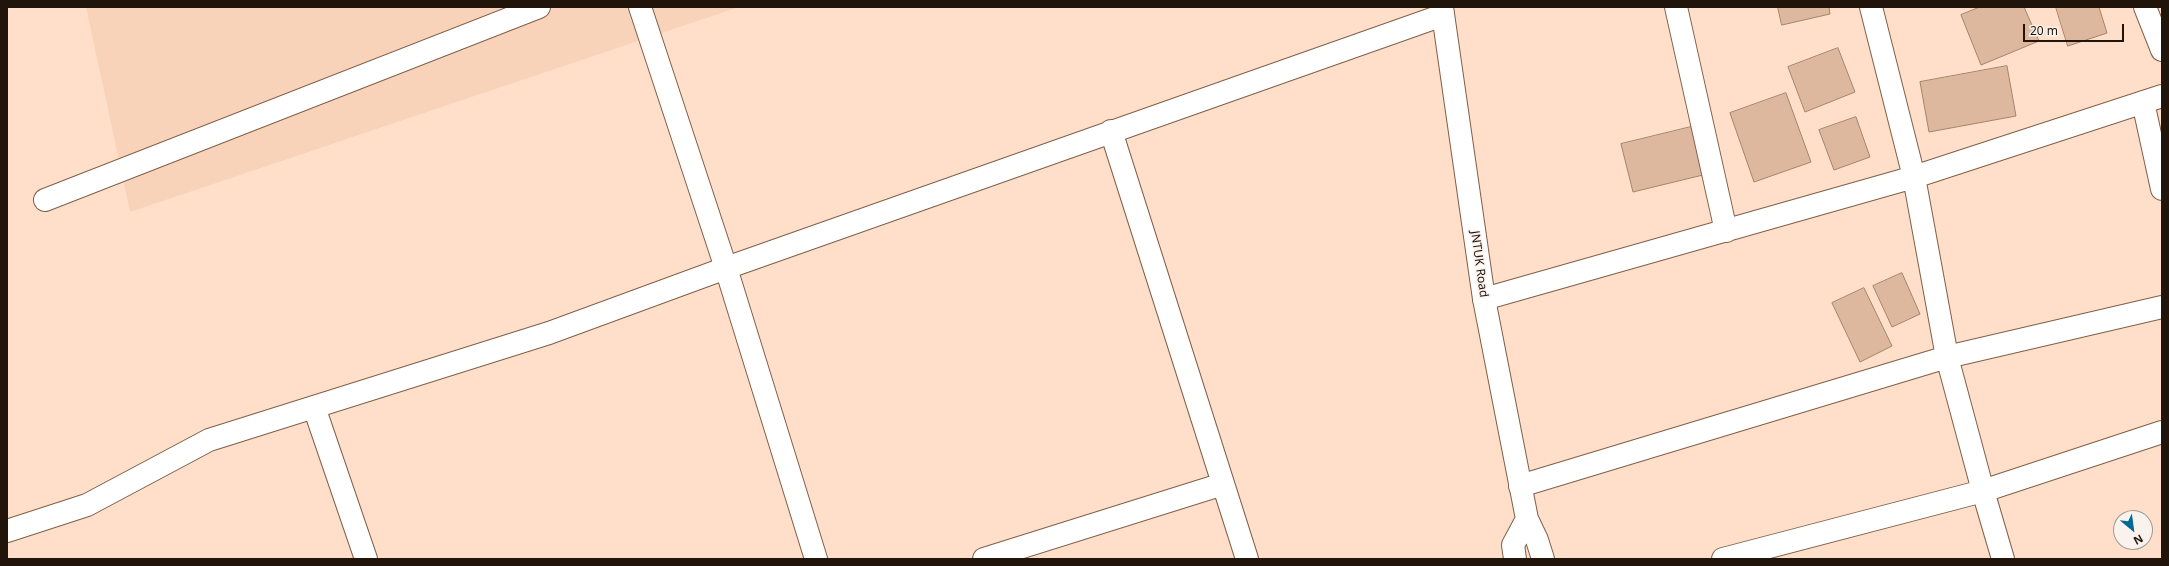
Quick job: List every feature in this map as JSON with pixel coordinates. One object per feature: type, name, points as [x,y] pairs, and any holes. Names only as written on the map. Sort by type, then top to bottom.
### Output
[{"type":"street","points":[[44,200],[538,7]]},
{"type":"street","points":[[640,7],[726,268],[816,559]]},
{"type":"street","points":[[1676,7],[1726,231]]},
{"type":"street","points":[[1871,7],[1914,177],[1948,357],[1983,491],[2004,559]]},
{"type":"street","points":[[2145,7],[2162,50]]},
{"type":"street","points":[[7,531],[87,505],[209,440],[549,334],[726,268],[1443,11]]},
{"type":"street","name":"JNTUK Road","points":[[1443,11],[1484,299],[1527,519],[1538,540],[1543,559]]},
{"type":"street","points":[[1484,299],[1914,177],[2152,99],[2162,189]]},
{"type":"street","points":[[1111,131],[1247,559]]},
{"type":"street","points":[[1520,486],[1948,357],[2162,307]]},
{"type":"street","points":[[314,407],[366,559]]},
{"type":"street","points":[[1723,559],[1983,491],[2162,432]]},
{"type":"street","points":[[984,559],[1223,484]]},
{"type":"street","points":[[1516,559],[1513,545],[1527,519]]},
{"type":"shaded area","points":[[86,7],[739,7],[130,212]]},
{"type":"building","points":[[1778,7],[1829,7],[1830,14],[1782,25]]},
{"type":"building","points":[[1980,7],[2024,7],[2039,41],[1981,65],[1961,15]]},
{"type":"building","points":[[2056,7],[2099,7],[2107,33],[2068,46]]},
{"type":"building","points":[[1838,48],[1855,92],[1805,112],[1788,67]]},
{"type":"building","points":[[2007,66],[2016,116],[1929,132],[1920,82]]},
{"type":"building","points":[[1786,93],[1811,162],[1754,182],[1730,113]]},
{"type":"building","points":[[1856,117],[1870,157],[1834,170],[1819,130]]},
{"type":"building","points":[[1695,126],[1707,174],[1633,192],[1621,144]]},
{"type":"building","points":[[1902,273],[1920,314],[1892,327],[1873,286]]},
{"type":"building","points":[[1864,288],[1892,346],[1860,362],[1832,303]]}]
